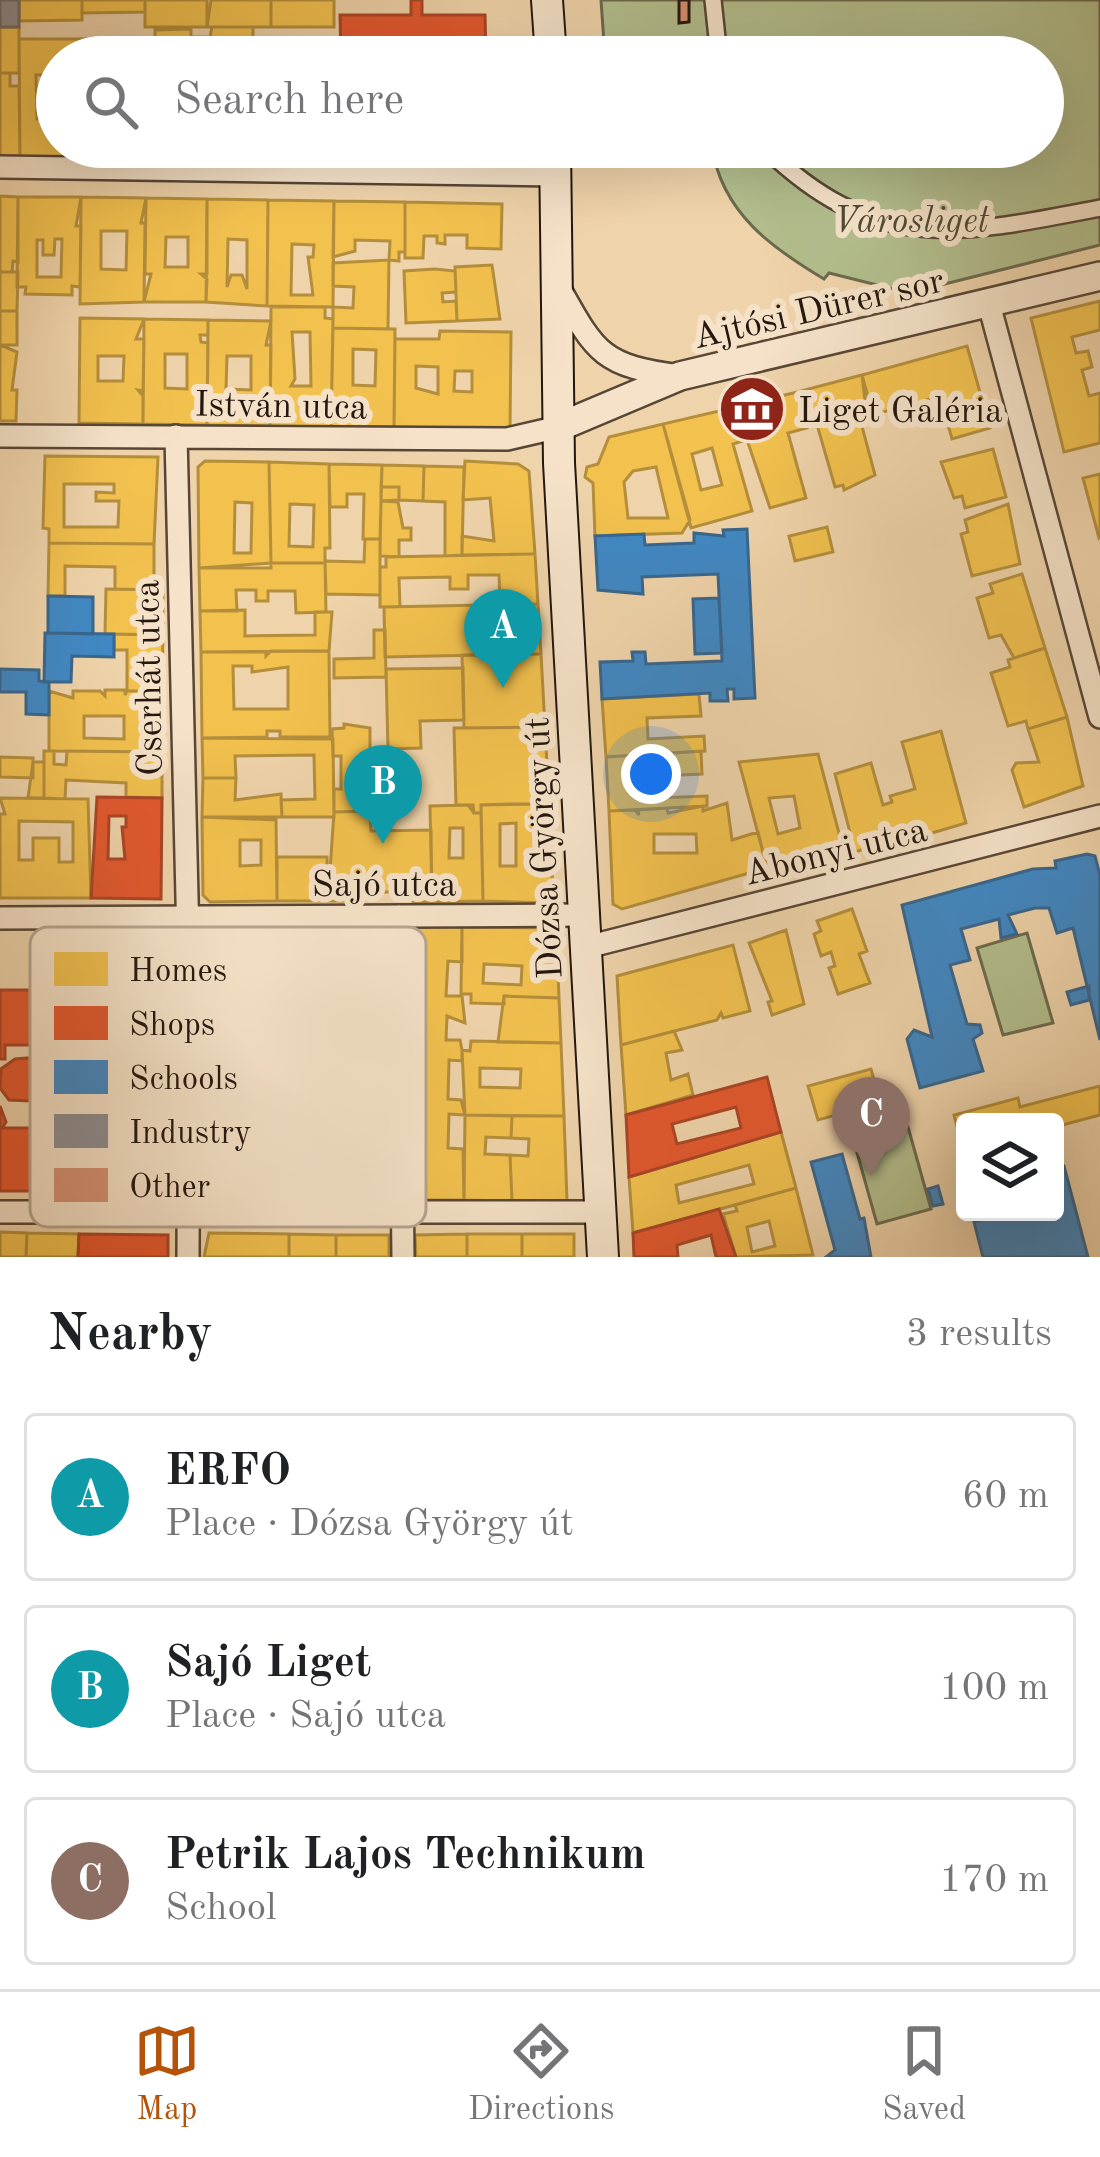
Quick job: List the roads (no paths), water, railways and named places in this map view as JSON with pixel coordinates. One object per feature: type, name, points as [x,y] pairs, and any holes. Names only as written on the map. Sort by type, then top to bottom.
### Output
[{"type":"main road","points":[[547,0],[550,36]]},
{"type":"main road","name":"Dózsa György út","points":[[556,168],[559,427],[603,1257]]},
{"type":"street","points":[[713,0],[717,36]]},
{"type":"street","points":[[0,167],[36,167]]},
{"type":"street","points":[[791,168],[836,202],[893,227],[966,230],[1100,208]]},
{"type":"street","name":"Ajtósi Dürer sor","points":[[559,427],[680,376],[1100,276]]},
{"type":"street","points":[[558,286],[600,354],[616,365],[680,376]]},
{"type":"street","points":[[989,304],[1100,717]]},
{"type":"street","name":"István utca","points":[[0,436],[526,439],[559,427]]},
{"type":"street","name":"Cserhát utca","points":[[176,436],[184,927]]},
{"type":"street","name":"Abonyi utca","points":[[587,947],[1100,816]]},
{"type":"street","name":"Sajó utca","points":[[0,918],[585,915]]},
{"type":"street","points":[[399,916],[399,927]]},
{"type":"street","points":[[0,1211],[30,1211]]},
{"type":"street","points":[[426,1212],[599,1212]]},
{"type":"street","points":[[403,1227],[404,1257]]},
{"type":"place","name":"Liget Galéria","points":[[752,409]]},
{"type":"place","name":"ERFO","points":[[503,688]]},
{"type":"place","name":"Sajó Liget","points":[[383,844]]},
{"type":"place","name":"Petrik Lajos Technikum","points":[[871,1176]]},
{"type":"park label","name":"Városliget","points":[[911,219]]}]
